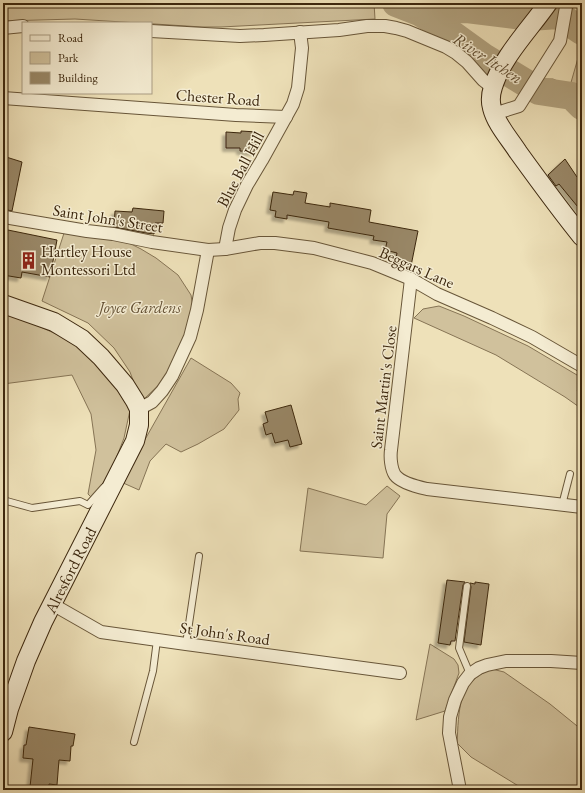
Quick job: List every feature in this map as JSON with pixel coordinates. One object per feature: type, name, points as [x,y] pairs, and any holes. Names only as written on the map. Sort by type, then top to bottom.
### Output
[{"type":"main road","points":[[547,5],[510,54],[500,71],[494,84],[491,104],[499,124],[582,237]]},
{"type":"main road","points":[[3,304],[54,322],[82,338],[125,385],[136,401],[139,410]]},
{"type":"main road","name":"Alresford Road","points":[[3,732],[9,709],[26,661],[52,604],[135,441],[139,425],[139,410]]},
{"type":"street","points":[[494,114],[518,106],[560,41],[566,5]]},
{"type":"street","points":[[3,28],[22,26]]},
{"type":"street","points":[[152,31],[240,36],[384,26],[407,31],[446,47],[462,58],[488,84],[494,84]]},
{"type":"street","name":"Blue Ball Hill","points":[[225,249],[235,210],[293,104],[298,88],[302,48],[300,32]]},
{"type":"street","name":"Chester Road","points":[[3,98],[286,117]]},
{"type":"street","name":"Saint John's Street","points":[[3,216],[152,242],[208,250]]},
{"type":"street","name":"Beggars Lane","points":[[225,249],[260,243],[275,243],[314,248],[372,263],[411,279],[437,294],[532,337],[582,366]]},
{"type":"street","points":[[139,410],[152,402],[162,391],[172,376],[190,337],[197,310],[208,250],[225,249]]},
{"type":"street","name":"Saint Martin's Close","points":[[411,279],[390,457],[395,475],[405,482],[427,489],[582,507]]},
{"type":"street","name":"St John's Road","points":[[52,604],[101,632],[400,673]]},
{"type":"street","points":[[460,790],[449,733],[450,716],[455,700],[463,683],[470,674],[487,665],[506,661],[582,663]]},
{"type":"lane","points":[[3,500],[32,508],[80,501],[88,505],[123,465]]},
{"type":"lane","points":[[562,505],[570,474]]},
{"type":"lane","points":[[186,644],[199,556]]},
{"type":"lane","points":[[467,586],[459,648],[470,674]]},
{"type":"lane","points":[[134,742],[153,671],[157,640]]},
{"type":"green space","points":[[3,3],[134,3],[178,5],[253,3],[374,3],[375,19],[221,27],[152,24],[152,22],[75,19],[3,21]]},
{"type":"green space","points":[[582,44],[582,116],[566,100]]},
{"type":"green space","name":"Joyce Gardens","points":[[66,227],[127,242],[141,249],[156,258],[178,275],[191,295],[194,314],[169,375],[141,402],[130,372],[114,348],[88,323],[42,301]]},
{"type":"green space","points":[[439,306],[528,346],[582,378],[582,384],[577,391],[582,395],[582,409],[496,355],[414,318],[423,309]]},
{"type":"green space","points":[[3,310],[76,343],[105,371],[130,410],[124,438],[112,469],[93,499],[88,494],[96,450],[91,414],[72,375],[3,384]]},
{"type":"green space","points":[[191,358],[231,383],[240,393],[238,399],[239,410],[224,429],[181,452],[166,444],[150,461],[139,490],[121,482]]},
{"type":"green space","points":[[387,486],[400,496],[387,514],[383,558],[300,551],[308,488],[366,505]]},
{"type":"green space","points":[[430,644],[454,659],[458,665],[459,673],[445,711],[416,720]]},
{"type":"green space","points":[[492,669],[504,672],[550,704],[582,730],[582,790],[525,790],[471,757],[457,743],[458,720],[462,699],[466,690],[472,682]]},
{"type":"water","points":[[540,79],[553,79],[570,87],[582,97],[582,114],[560,95],[530,97]]},
{"type":"building","points":[[241,131],[257,132],[255,152],[240,151],[240,148],[226,148],[226,132],[241,133]]},
{"type":"building","points":[[3,156],[22,162],[12,211],[3,209]]},
{"type":"building","points":[[565,159],[577,177],[582,174],[582,212],[559,184],[556,186],[548,175]]},
{"type":"building","points":[[294,191],[307,193],[305,203],[330,207],[330,203],[371,210],[369,222],[418,231],[411,266],[395,263],[397,253],[385,250],[387,242],[373,240],[374,236],[328,228],[329,222],[287,215],[287,219],[275,217],[276,211],[270,210],[273,192],[293,195]]},
{"type":"building","points":[[133,208],[164,211],[163,223],[155,223],[154,234],[114,227],[115,211],[132,212]]},
{"type":"building","name":"Hartley House Montessori Ltd","points":[[3,229],[57,240],[50,277],[22,272],[21,278],[3,275]]},
{"type":"building","points":[[291,405],[302,444],[290,447],[288,440],[275,443],[272,433],[266,435],[263,424],[268,422],[265,412]]},
{"type":"building","points":[[447,580],[465,582],[463,585],[455,641],[451,641],[450,645],[438,643]]},
{"type":"building","points":[[475,582],[489,584],[481,645],[464,642],[471,587],[470,583],[475,584]]},
{"type":"building","points":[[29,727],[75,734],[73,746],[71,746],[70,761],[59,760],[57,785],[49,784],[49,789],[30,787],[33,759],[23,758],[24,745],[26,745]]},
{"type":"waterway","name":"River Itchen","points":[[396,3],[419,12],[431,19],[485,58],[539,91],[572,96],[582,106]]},
{"type":"waterway","points":[[431,19],[439,10],[467,9],[530,17],[558,15],[582,31]]},
{"type":"place","name":"Hartley House Montessori Ltd","points":[[28,260]]}]
